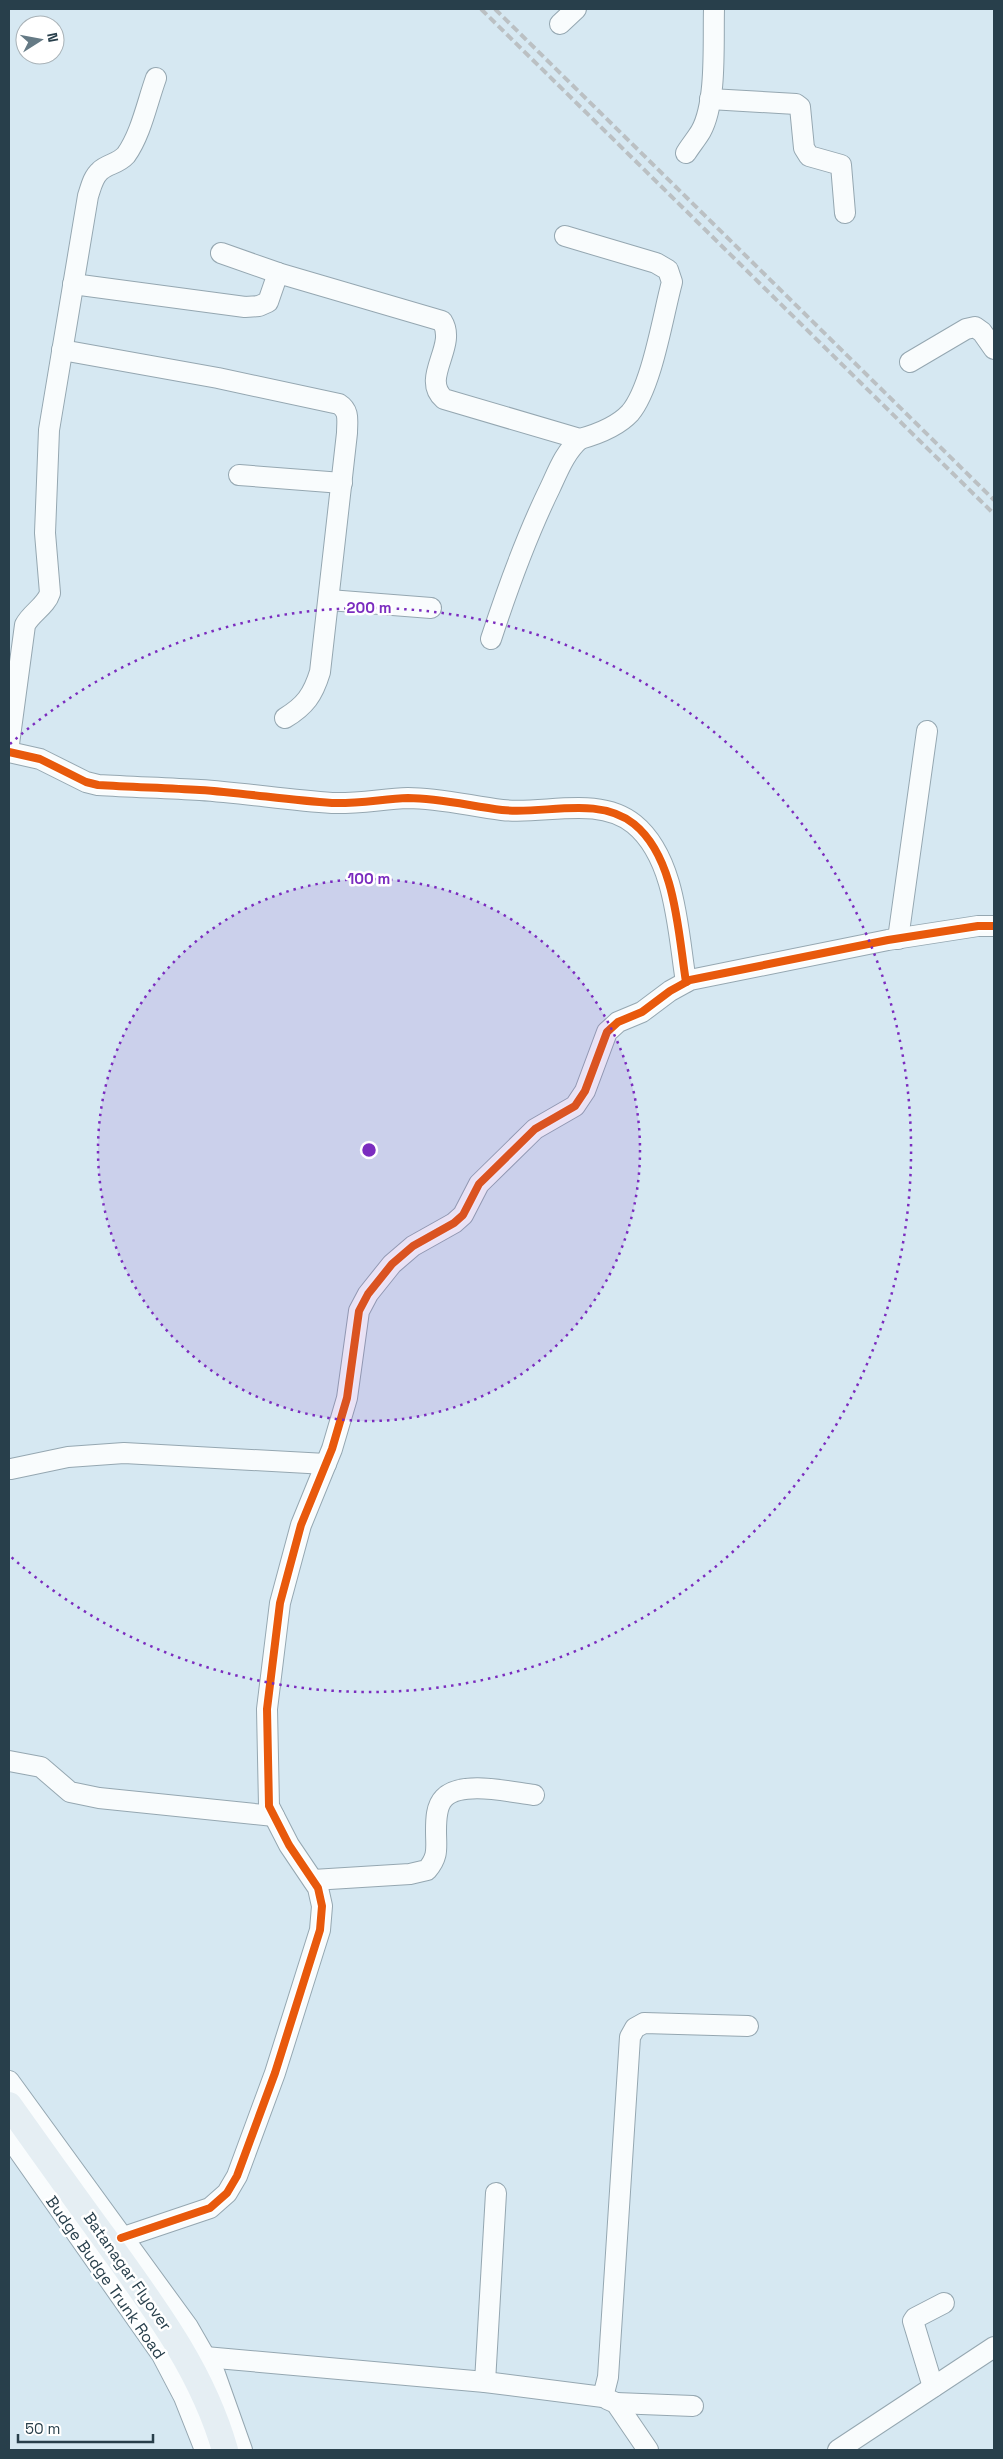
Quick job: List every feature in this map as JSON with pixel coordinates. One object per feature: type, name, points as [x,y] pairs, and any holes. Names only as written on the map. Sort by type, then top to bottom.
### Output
[{"type":"main road","name":"Batanagar Flyover","points":[[9,2104],[157,2310],[182,2350],[200,2385],[225,2450]]},
{"type":"street","points":[[560,24],[576,9]]},
{"type":"street","points":[[686,153],[702,130],[710,99],[714,9]]},
{"type":"street","points":[[9,744],[25,626],[30,615],[48,600],[50,593],[45,533],[49,430],[88,196],[94,178],[101,170],[117,163],[126,155],[134,140],[156,78]]},
{"type":"street","points":[[710,99],[796,104],[800,107],[803,114],[804,148],[809,156],[841,165],[845,213]]},
{"type":"street","points":[[220,253],[278,273],[442,321],[447,328],[448,338],[435,382],[437,392],[444,399],[580,439],[598,434],[619,423],[630,412],[637,401],[648,372],[672,282],[668,270],[656,263],[565,236]]},
{"type":"street","points":[[73,284],[245,306],[260,306],[268,302],[278,273]]},
{"type":"street","points":[[910,362],[966,328],[975,327],[982,332],[994,349]]},
{"type":"street","points":[[62,350],[218,378],[339,404],[345,408],[347,412],[342,483],[320,672],[317,684],[310,698],[301,709],[285,718]]},
{"type":"street","points":[[491,639],[509,584],[544,500],[565,456],[580,439]]},
{"type":"street","points":[[240,475],[342,483]]},
{"type":"street","points":[[329,600],[431,608]]},
{"type":"street","points":[[898,939],[927,731]]},
{"type":"street","points":[[9,752],[40,759],[86,782],[98,785],[200,790],[335,803],[409,798],[461,803],[503,810],[550,811],[580,807],[613,812],[636,825],[660,858],[668,881],[686,982]]},
{"type":"street","points":[[121,2238],[210,2208],[227,2194],[237,2176],[275,2072],[320,1930],[322,1906],[318,1888],[289,1845],[269,1806],[267,1710],[280,1603],[302,1526],[326,1464],[347,1398],[359,1312],[368,1294],[392,1264],[412,1246],[454,1223],[463,1215],[479,1184],[535,1128],[575,1106],[584,1091],[607,1032],[618,1022],[642,1012],[686,982],[898,939],[978,926],[994,926]]},
{"type":"street","points":[[12,1469],[68,1457],[124,1453],[326,1464]]},
{"type":"street","points":[[9,1761],[41,1767],[70,1792],[98,1798],[274,1816]]},
{"type":"street","points":[[313,1880],[410,1874],[428,1870],[436,1859],[437,1812],[442,1799],[454,1790],[475,1788],[534,1794]]},
{"type":"street","points":[[648,2450],[610,2400],[608,2377],[630,2037],[635,2028],[644,2023],[748,2026]]},
{"type":"street","points":[[9,2081],[121,2238],[166,2294],[188,2327],[214,2374],[242,2450]]},
{"type":"street","name":"Budge Budge Trunk Road","points":[[9,2137],[162,2355],[184,2397],[205,2450]]},
{"type":"street","points":[[484,2382],[496,2193]]},
{"type":"street","points":[[933,2387],[913,2322],[915,2318],[944,2303]]},
{"type":"street","points":[[838,2450],[994,2347]]},
{"type":"street","points":[[205,2357],[484,2382],[610,2400],[693,2406]]},
{"type":"railway","points":[[481,9],[994,514]]},
{"type":"railway","points":[[495,9],[994,500]]},
{"type":"cycle path","points":[[9,752],[40,759],[86,782],[98,785],[200,790],[332,803],[420,798],[502,810],[587,808],[604,810],[620,815],[634,824],[648,839],[659,856],[667,876],[677,919],[686,982]]},
{"type":"cycle path","points":[[121,2238],[210,2208],[227,2193],[237,2176],[275,2073],[320,1930],[322,1906],[318,1888],[289,1845],[269,1806],[267,1709],[280,1603],[301,1525],[332,1449],[347,1398],[359,1311],[368,1294],[392,1264],[413,1246],[454,1223],[463,1215],[479,1184],[535,1129],[575,1106],[585,1091],[607,1032],[618,1022],[642,1012],[670,991],[690,980],[888,940],[978,926],[994,926]]}]
